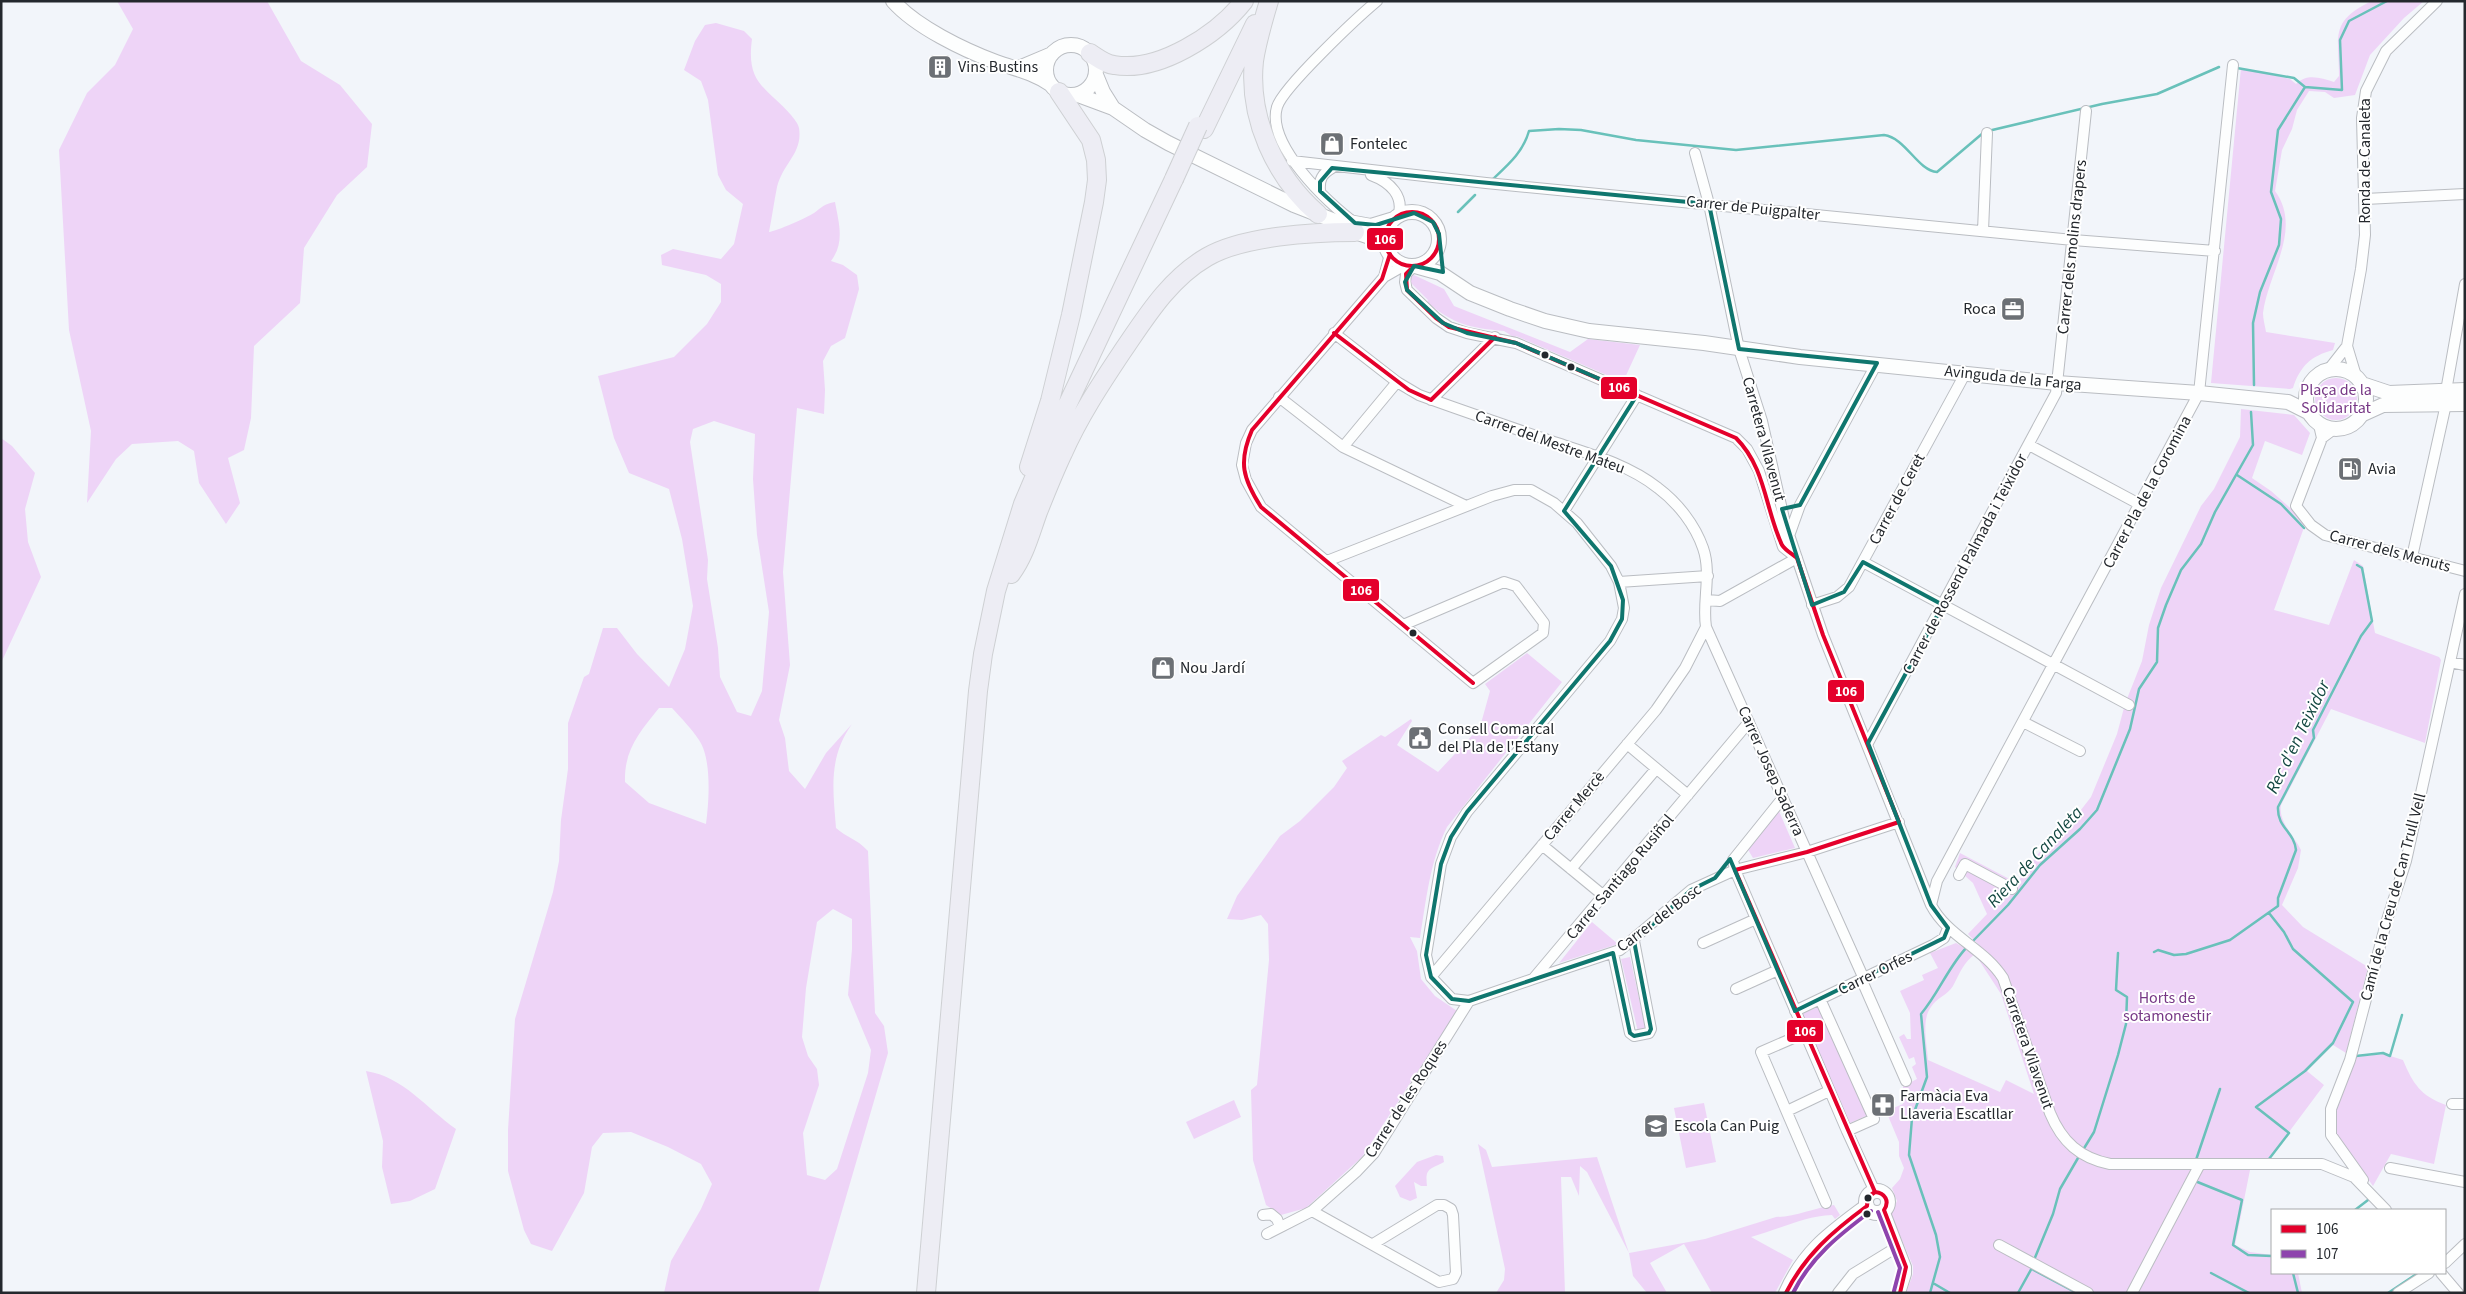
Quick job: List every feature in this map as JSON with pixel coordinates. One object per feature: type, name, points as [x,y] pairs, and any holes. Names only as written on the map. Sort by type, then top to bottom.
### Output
[{"type":"highway","points":[[1090,53],[1107,63],[1124,66],[1159,60],[1183,50],[1209,34],[1227,20],[1244,1]]},
{"type":"highway","points":[[926,1293],[978,691],[990,616],[1043,481],[1124,307],[1176,180],[1256,1]]},
{"type":"highway","points":[[1201,127],[1267,1]]},
{"type":"highway","points":[[1267,1],[1254,63],[1256,100],[1260,124],[1266,144],[1280,170],[1318,214]]},
{"type":"highway","points":[[936,1293],[988,692],[1007,571],[1002,553],[1050,401],[1094,202],[1096,170],[1091,140],[1054,88]]},
{"type":"highway","points":[[1007,571],[1022,559],[1045,495],[1082,415],[1142,324],[1178,278],[1208,256],[1243,244],[1350,226]]},
{"type":"street","points":[[893,1],[901,10],[928,28],[995,61],[1037,75],[1066,95],[1078,95],[1113,108],[1168,143],[1318,214],[1350,226],[1378,240],[1388,250],[1411,266],[1432,270],[1445,276],[1470,293],[1545,321],[1588,331],[1739,348]]},
{"type":"street","points":[[1350,226],[1341,213],[1292,162],[1276,124],[1277,106],[1285,94],[1314,62],[1358,16],[1377,1]]},
{"type":"street","name":"Ronda de Canaleta","points":[[2359,380],[2348,346],[2362,268],[2365,235],[2362,118],[2366,91],[2386,51],[2437,1]]},
{"type":"street","points":[[1019,68],[1052,54],[1059,48],[1073,45],[1083,48],[1090,53],[1095,61],[1096,75],[1103,92],[1113,108]]},
{"type":"street","points":[[1052,54],[1046,71],[1054,88]]},
{"type":"street","name":"Carrer Pla de la Coromina","points":[[1931,905],[1938,881],[2141,505],[2199,393],[2215,251],[2232,65]]},
{"type":"street","points":[[1078,95],[1088,89],[1096,75]]},
{"type":"street","name":"Carrer dels molins drapers","points":[[2057,383],[2086,111]]},
{"type":"street","points":[[1983,231],[1987,134]]},
{"type":"street","name":"Carretera Vilavenut","points":[[1695,153],[1709,204],[1739,348],[1762,421],[1780,500],[1812,605],[1931,905],[1948,928],[1979,951],[1994,965],[2007,985],[2053,1121],[2072,1147],[2095,1160],[2110,1164],[2322,1164],[2346,1172],[2367,1188],[2385,1209]]},
{"type":"street","name":"Carrer de Puigpalter","points":[[1292,162],[1361,171],[2072,240],[2215,251]]},
{"type":"street","points":[[1320,191],[1320,182],[1323,175],[1332,168]]},
{"type":"street","points":[[1361,171],[1385,181],[1395,191],[1400,205],[1396,218],[1387,230],[1388,250],[1384,277]]},
{"type":"street","points":[[2365,199],[2465,194]]},
{"type":"street","points":[[1350,226],[1371,226],[1410,213],[1426,217],[1437,230],[1438,247],[1445,276]]},
{"type":"street","points":[[1403,625],[1504,582],[1516,586],[1544,623],[1543,633],[1473,683],[1403,625],[1327,561],[1261,507],[1246,480],[1242,465],[1246,443],[1252,430],[1384,277],[1411,266],[1428,262],[1438,247]]},
{"type":"street","points":[[1411,266],[1406,274],[1405,282],[1408,290],[1436,318],[1458,330],[1516,343],[1736,438],[1747,449],[1759,472],[1783,547],[1797,558],[1720,601],[1706,600]]},
{"type":"street","points":[[2412,557],[2446,398],[2465,284]]},
{"type":"street","name":"Carrer del Mestre Mateu","points":[[1334,333],[1397,382],[1419,395],[1598,457],[1642,477],[1673,501],[1688,519],[1703,549],[1708,576],[1706,627]]},
{"type":"street","points":[[1431,400],[1495,337]]},
{"type":"street","name":"Ronda de Canaleta","points":[[2329,369],[2348,346]]},
{"type":"street","name":"Avinguda de la Farga","points":[[1739,348],[1800,357],[1877,363],[1965,374],[2288,402],[2308,412]]},
{"type":"street","points":[[1790,533],[1800,505],[1877,363]]},
{"type":"street","points":[[2465,390],[2446,398],[2383,405],[2361,415],[2347,427],[2321,431],[2308,412],[2305,395],[2313,378],[2329,369],[2348,371],[2359,380],[2390,393],[2446,398],[2465,404]]},
{"type":"street","name":"Carrer de Ceret","points":[[1812,605],[1844,592],[1863,562],[1965,374]]},
{"type":"street","points":[[2359,380],[2366,400],[2361,415]]},
{"type":"street","points":[[1343,447],[1397,382]]},
{"type":"street","name":"Carrer de Rossend Palmada i Teixidor","points":[[1868,743],[2029,445],[2056,393],[2057,383]]},
{"type":"street","points":[[1564,511],[1637,395]]},
{"type":"street","name":"Avinguda de la Farga","points":[[2288,402],[2305,395]]},
{"type":"street","points":[[1279,397],[1343,447],[1466,506]]},
{"type":"street","name":"Carrer dels Menuts","points":[[2321,431],[2296,506],[2311,525],[2324,535],[2465,571]]},
{"type":"street","points":[[2029,445],[2141,505]]},
{"type":"street","points":[[1327,561],[1503,492],[1521,489],[1539,493],[1564,511],[1604,555],[1619,582],[1624,608],[1622,619],[1610,641],[1467,812],[1451,837],[1441,864],[1426,954],[1431,977],[1442,991],[1452,999],[1469,1000],[1533,980]]},
{"type":"street","points":[[1780,500],[1787,507],[1800,505]]},
{"type":"street","points":[[1863,562],[2129,705]]},
{"type":"street","points":[[1619,582],[1708,576]]},
{"type":"street","name":"Camí de la Creu de Can Trull Vell","points":[[2367,1188],[2331,1135],[2332,1109],[2350,1060],[2386,923],[2406,861],[2465,594]]},
{"type":"street","name":"Carrer Mercè","points":[[1431,977],[1674,686],[1706,627]]},
{"type":"street","name":"Carrer Josep Saderra","points":[[1706,627],[1864,979],[1863,982],[1906,1080]]},
{"type":"street","points":[[2450,662],[2465,665]]},
{"type":"street","name":"Carrer Santiago Rusiñol","points":[[1533,980],[1749,722]]},
{"type":"street","points":[[2023,722],[2080,751]]},
{"type":"street","points":[[1626,744],[1688,796]]},
{"type":"street","points":[[1571,869],[1656,769]]},
{"type":"street","points":[[1714,878],[1782,799]]},
{"type":"street","name":"Carrer del Bosc","points":[[1533,980],[1613,953],[1634,941],[1691,890],[1714,878],[1754,864],[1807,852],[1899,822]]},
{"type":"street","points":[[1542,845],[1604,896]]},
{"type":"street","points":[[1742,846],[1754,864]]},
{"type":"street","points":[[1742,846],[1733,860],[1734,870],[1846,1131],[1875,1192]]},
{"type":"street","points":[[1958,876],[1965,864],[2012,889]]},
{"type":"street","points":[[1921,880],[1932,883],[1938,881]]},
{"type":"street","points":[[1703,943],[1756,919]]},
{"type":"street","name":"Carrer Orfes","points":[[1795,1011],[1933,945],[1944,938],[1948,928]]},
{"type":"street","points":[[1613,953],[1630,1033],[1634,1036],[1648,1033],[1651,1029],[1634,941]]},
{"type":"street","points":[[1736,989],[1778,970]]},
{"type":"street","points":[[1820,999],[1874,1119],[1846,1131]]},
{"type":"street","name":"Carrer de les Roques","points":[[1267,1234],[1312,1211],[1356,1172],[1374,1153],[1469,1000]]},
{"type":"street","points":[[1804,1033],[1761,1052],[1826,1203]]},
{"type":"street","points":[[1787,1111],[1830,1091]]},
{"type":"street","points":[[2452,1104],[2465,1104]]},
{"type":"street","points":[[2132,1293],[2200,1164]]},
{"type":"street","points":[[2390,1168],[2465,1182]]},
{"type":"street","points":[[1786,1293],[1793,1277],[1812,1250],[1867,1206],[1868,1197],[1875,1192],[1882,1193],[1887,1198],[1887,1205],[1884,1210],[1874,1212],[1867,1206]]},
{"type":"street","points":[[1312,1211],[1439,1282],[1453,1280],[1456,1273],[1453,1215],[1451,1209],[1444,1205],[1437,1205],[1373,1244]]},
{"type":"street","points":[[1884,1210],[1906,1267],[1906,1274],[1900,1293]]},
{"type":"street","points":[[1263,1215],[1271,1214],[1277,1219],[1280,1227]]},
{"type":"street","points":[[2446,1262],[2465,1244]]},
{"type":"street","points":[[1999,1245],[2088,1293]]},
{"type":"street","points":[[1838,1293],[1853,1274],[1897,1247]]},
{"type":"street","points":[[2398,1293],[2427,1274]]},
{"type":"street","points":[[2442,1274],[2458,1293]]},
{"type":"highlighted area","points":[[1332,168],[1709,204],[1739,349],[1877,363],[1800,505],[1782,509],[1812,605],[1844,592],[1863,562],[1943,605],[1868,743],[1931,905],[1948,928],[1944,938],[1933,945],[1795,1011],[1730,859],[1715,878],[1691,890],[1634,941],[1651,1029],[1649,1033],[1634,1036],[1630,1033],[1613,953],[1469,1001],[1452,999],[1431,977],[1426,955],[1441,864],[1451,837],[1467,812],[1610,641],[1622,619],[1623,600],[1611,566],[1564,511],[1637,395],[1516,343],[1467,333],[1443,323],[1407,290],[1405,282],[1414,266],[1443,272],[1439,234],[1433,222],[1414,213],[1376,225],[1355,223],[1320,191],[1320,182]]},
{"type":"green space","points":[[117,1],[267,1],[301,61],[340,85],[372,124],[367,167],[337,195],[304,248],[300,303],[254,346],[251,418],[244,450],[228,458],[240,503],[226,524],[199,483],[194,451],[178,441],[132,444],[116,459],[87,503],[91,431],[69,330],[59,150],[87,93],[115,65],[133,29]]},
{"type":"green space","points":[[2372,1],[2424,1],[2404,18],[2370,55],[2355,95],[2334,98],[2325,92],[2309,91],[2297,110],[2292,129],[2282,150],[2275,191],[2283,206],[2286,220],[2285,236],[2263,313],[2266,332],[2335,343],[2333,350],[2318,355],[2307,363],[2299,374],[2293,388],[2290,389],[2211,383],[2241,68],[2290,79],[2296,84],[2309,77],[2334,82],[2339,76],[2339,31],[2349,16],[2358,8]]},
{"type":"green space","points":[[716,23],[744,31],[752,39],[752,66],[755,75],[766,90],[791,115],[798,126],[798,144],[777,187],[769,232],[798,221],[835,202],[840,233],[838,247],[831,261],[843,265],[857,275],[859,289],[845,338],[831,346],[823,361],[824,414],[797,408],[783,572],[790,665],[779,720],[785,738],[789,771],[805,789],[826,753],[852,724],[839,749],[834,774],[836,828],[868,851],[875,1013],[884,1026],[888,1053],[818,1293],[664,1293],[671,1261],[701,1209],[712,1184],[701,1164],[668,1147],[631,1132],[603,1133],[592,1147],[584,1193],[552,1251],[531,1244],[524,1230],[508,1171],[508,1130],[515,1019],[553,892],[559,861],[561,820],[568,769],[568,723],[584,677],[589,674],[603,628],[617,628],[637,654],[669,687],[685,649],[693,606],[682,539],[669,489],[629,473],[614,438],[598,376],[674,357],[707,324],[721,302],[721,284],[706,275],[662,265],[661,255],[673,249],[721,259],[734,244],[743,204],[726,190],[718,175],[708,100],[701,81],[684,70],[695,41],[705,25]],"holes":[[[714,421],[755,434],[753,479],[757,535],[769,612],[762,691],[751,716],[737,712],[720,677],[718,648],[707,579],[708,560],[690,442],[693,429]],[[659,708],[672,708],[699,740],[708,769],[706,824],[649,803],[625,782],[625,770],[630,750]],[[833,909],[852,919],[852,949],[848,995],[871,1050],[868,1073],[837,1169],[825,1180],[807,1175],[803,1133],[819,1085],[817,1069],[808,1056],[802,1037],[806,988],[817,922]]]},
{"type":"green space","points":[[1414,275],[1444,289],[1454,306],[1570,352],[1588,339],[1640,345],[1623,382],[1516,336],[1515,338],[1504,331],[1472,327],[1446,316],[1427,302],[1428,300],[1406,278]]},
{"type":"green space","name":"Plaça de la Solidaritat","points":[[2340,378],[2348,381],[2354,387],[2357,399],[2354,411],[2348,417],[2332,420],[2324,417],[2318,411],[2315,395],[2318,387],[2324,381]]},
{"type":"green space","name":"Horts de sotamonestir","points":[[2241,409],[2294,415],[2310,433],[2302,455],[2265,441],[2252,478],[2271,491],[2306,522],[2274,610],[2329,625],[2354,560],[2363,566],[2375,633],[2439,657],[2441,660],[2425,743],[2331,709],[2281,805],[2284,823],[2301,850],[2298,868],[2282,905],[2303,927],[2368,967],[2346,1053],[2333,1045],[2307,1071],[2324,1085],[2268,1160],[2250,1170],[2235,1245],[2250,1252],[2271,1255],[2271,1274],[2298,1274],[2302,1293],[1906,1293],[1913,1274],[1913,1266],[1891,1214],[1897,1201],[1892,1188],[1900,1179],[1904,1168],[1899,1156],[1899,1142],[1886,1111],[1903,1104],[1903,1086],[1917,1079],[1912,1067],[1916,1064],[1914,1057],[1909,1059],[1899,1037],[1904,1034],[1907,1039],[1911,1039],[1910,1013],[1900,991],[1924,980],[1922,975],[1938,968],[1930,953],[1956,943],[1975,954],[1980,946],[1968,934],[1987,914],[1973,883],[1955,867],[1960,853],[2017,883],[2038,854],[2058,831],[2077,815],[2091,797],[2117,734],[2125,704],[2142,661],[2149,625],[2161,588],[2201,506],[2214,489],[2240,437]],"holes":[[[1975,954],[2001,994],[2034,1094],[2006,1080],[2000,1092],[1928,1060],[1925,1032],[1928,1012],[1933,1004],[1951,989],[1965,965]]]},
{"type":"green space","points":[[1,438],[12,446],[35,473],[25,509],[28,542],[41,577],[1,663]]},
{"type":"green space","points":[[1527,653],[1562,682],[1447,827],[1436,853],[1420,938],[1410,937],[1417,951],[1421,979],[1435,996],[1457,1011],[1362,1157],[1306,1208],[1281,1215],[1266,1205],[1253,1160],[1251,1090],[1257,1085],[1269,960],[1268,924],[1261,915],[1242,920],[1227,919],[1237,896],[1280,836],[1300,821],[1334,787],[1347,768],[1342,761],[1381,735],[1385,737],[1411,719],[1412,721],[1397,745],[1438,772],[1480,727],[1490,691],[1485,684]]},
{"type":"green space","points":[[1778,809],[1795,848],[1753,858],[1747,848]]},
{"type":"green space","points":[[1591,923],[1618,944],[1559,963]]},
{"type":"green space","points":[[1630,957],[1646,1030],[1638,1032],[1621,959]]},
{"type":"green space","points":[[1820,1006],[1868,1115],[1850,1123],[1802,1014]]},
{"type":"green space","points":[[2384,1054],[2403,1060],[2410,1076],[2419,1088],[2430,1098],[2446,1105],[2434,1164],[2391,1154],[2373,1186],[2334,1131],[2335,1113],[2354,1057]]},
{"type":"green space","points":[[366,1071],[380,1074],[403,1086],[456,1129],[435,1189],[410,1201],[391,1204],[382,1167],[383,1141]]},
{"type":"green space","points":[[1234,1100],[1241,1117],[1194,1139],[1186,1122]]},
{"type":"green space","points":[[1704,1103],[1716,1162],[1686,1168],[1674,1108]]},
{"type":"green space","points":[[1478,1144],[1486,1150],[1492,1167],[1597,1157],[1629,1253],[1587,1172],[1580,1166],[1579,1196],[1571,1177],[1561,1177],[1565,1293],[1496,1293],[1504,1280],[1505,1269]]},
{"type":"green space","points":[[1436,1155],[1443,1156],[1444,1162],[1429,1170],[1427,1186],[1421,1186],[1414,1182],[1417,1198],[1410,1201],[1400,1197],[1395,1186],[1417,1162]]},
{"type":"green space","points":[[1834,1205],[1840,1215],[1835,1219],[1832,1215],[1811,1218],[1751,1237],[1793,1260],[1775,1293],[1712,1293],[1684,1244],[1650,1263],[1667,1293],[1647,1293],[1633,1276],[1629,1253],[1705,1239],[1776,1217],[1790,1216]]},
{"type":"waterway","name":"Riera de Canaleta","points":[[2254,385],[2253,323],[2260,292],[2279,245],[2281,219],[2271,192],[2278,130],[2305,87],[2342,90],[2340,40],[2349,21],[2387,1]]},
{"type":"waterway","points":[[1988,131],[2102,104],[2157,94],[2219,67]]},
{"type":"waterway","points":[[2237,68],[2294,78],[2305,87]]},
{"type":"waterway","points":[[1493,179],[1510,163],[1523,145],[1529,131],[1581,130],[1636,140],[1736,150],[1884,135],[1892,137],[1899,142],[1923,166],[1937,172],[1983,133]]},
{"type":"waterway","points":[[1458,212],[1475,195]]},
{"type":"waterway","name":"Riera de Canaleta","points":[[1972,942],[2008,905],[2040,865],[2080,829],[2097,810],[2130,729],[2139,689],[2157,662],[2158,628],[2166,605],[2181,570],[2201,544],[2215,512],[2253,445],[2251,412]]},
{"type":"waterway","name":"Rec d'en Teixidor","points":[[2237,475],[2281,504],[2304,528]]},
{"type":"waterway","name":"Rec d'en Teixidor","points":[[2154,952],[2158,950],[2174,955],[2186,954],[2230,940],[2278,906],[2278,898],[2296,850],[2292,838],[2280,820],[2278,807],[2314,738],[2313,730],[2361,636],[2372,621],[2362,568],[2357,565]]},
{"type":"waterway","points":[[2269,913],[2284,932],[2293,949],[2353,1002],[2333,1043],[2305,1071],[2256,1107],[2289,1133],[2269,1159]]},
{"type":"waterway","name":"Riera de Canaleta","points":[[1930,1293],[1940,1257],[1936,1235],[1909,1155],[1912,1118],[1927,1077],[1921,1014],[1955,962],[1968,946]]},
{"type":"waterway","name":"Rec d'en Teixidor","points":[[2083,1150],[2094,1132],[2126,1024],[2127,997],[2116,990],[2118,953]]},
{"type":"waterway","points":[[2355,1058],[2356,1056],[2383,1053],[2390,1056],[2402,1015]]},
{"type":"waterway","points":[[2196,1160],[2220,1089]]},
{"type":"waterway","name":"Rec d'en Teixidor","points":[[2034,1260],[2053,1214],[2060,1189],[2078,1158]]},
{"type":"waterway","points":[[2195,1181],[2242,1200],[2233,1245],[2248,1255],[2271,1256]]},
{"type":"waterway","points":[[2356,1209],[2368,1200]]},
{"type":"waterway","name":"Rec d'en Teixidor","points":[[2018,1293],[2033,1266]]},
{"type":"waterway","points":[[2032,1269],[2077,1293]]},
{"type":"waterway","points":[[2211,1273],[2249,1293]]},
{"type":"waterway","points":[[2293,1274],[2298,1293]]},
{"type":"waterway","points":[[2388,1293],[2416,1274]]},
{"type":"waterway","points":[[1933,1283],[1950,1293]]},
{"type":"transit line","name":"106","points":[[1412,212],[1422,214],[1431,220],[1437,229],[1439,239],[1437,249],[1431,258],[1422,264],[1412,266],[1402,264],[1393,258],[1387,249],[1385,239],[1387,229],[1393,220],[1402,214],[1412,212]]},
{"type":"transit line","name":"106","points":[[1390,254],[1382,279],[1252,430],[1245,452],[1244,470],[1250,488],[1261,507],[1473,683]]},
{"type":"transit line","name":"106","points":[[1414,266],[1406,274],[1407,290],[1436,318],[1449,327],[1516,343],[1736,438],[1753,462],[1782,545],[1797,558]]},
{"type":"transit line","name":"106","points":[[1334,333],[1409,390],[1431,400],[1495,337]]},
{"type":"transit line","name":"106","points":[[1797,558],[1823,635],[1899,822]]},
{"type":"transit line","name":"106","points":[[1735,870],[1807,852],[1899,822]]},
{"type":"transit line","name":"106","points":[[1735,870],[1875,1192]]},
{"type":"transit line","name":"106","points":[[1786,1293],[1811,1255],[1831,1234],[1867,1206],[1868,1197],[1875,1192],[1886,1198],[1887,1204],[1884,1210],[1906,1267],[1900,1293]]},
{"type":"transit line","name":"107","points":[[1793,1293],[1808,1268],[1817,1258],[1837,1238],[1871,1211]]},
{"type":"transit line","name":"107","points":[[1878,1212],[1900,1268],[1894,1291]]},
{"type":"place","name":"Vins Bustins","points":[[940,67]]},
{"type":"place","name":"Fontelec","points":[[1332,144]]},
{"type":"place","name":"Roca","points":[[2013,309]]},
{"type":"place","name":"Avia","points":[[2350,469]]},
{"type":"place","name":"Nou Jardí","points":[[1163,668]]},
{"type":"place","name":"Consell Comarcal del Pla de l'Estany","points":[[1420,738]]},
{"type":"place","name":"Farmàcia Eva Llaveria Escatllar","points":[[1883,1105]]},
{"type":"place","name":"Escola Can Puig","points":[[1656,1126]]}]
